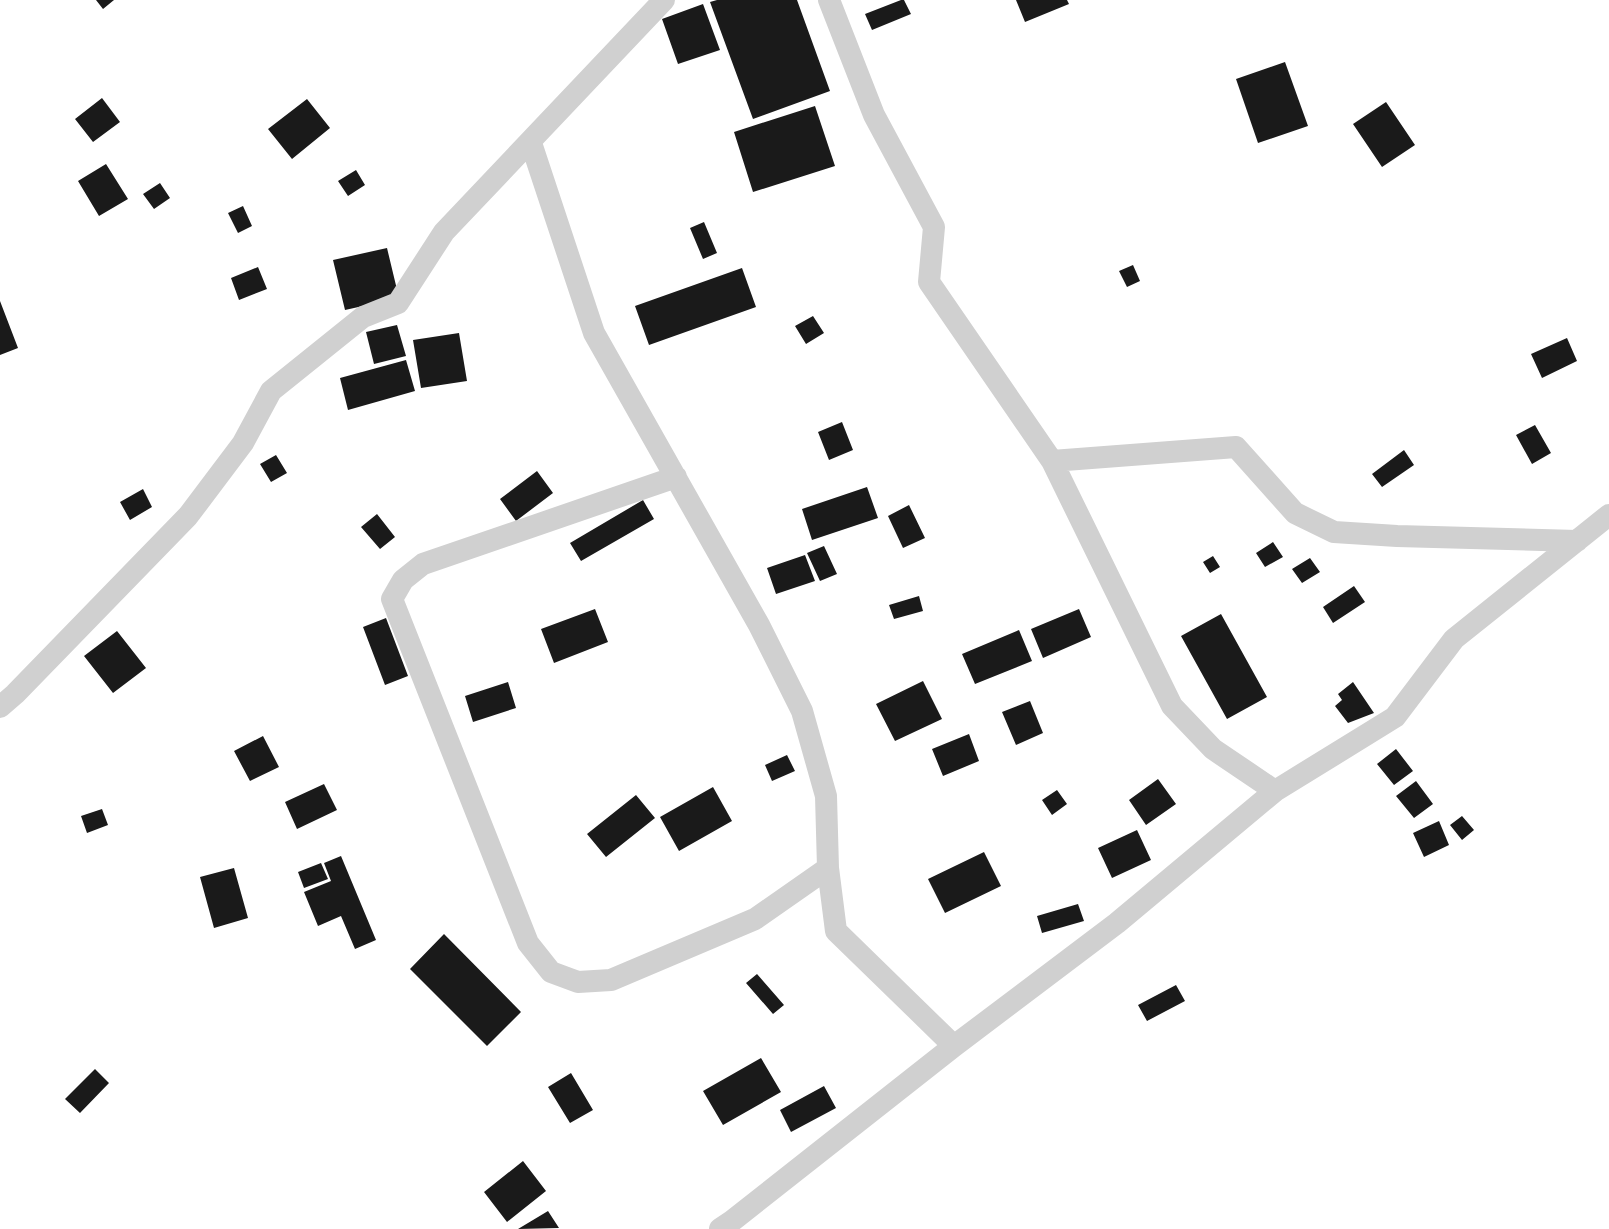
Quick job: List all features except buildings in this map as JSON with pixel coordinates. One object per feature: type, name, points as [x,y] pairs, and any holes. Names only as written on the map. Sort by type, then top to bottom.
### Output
[{"type":"street","points":[[0,707],[15,694],[188,516],[243,443],[271,391],[363,317],[398,303],[444,232],[531,143],[664,0]]},
{"type":"street","points":[[829,0],[874,115],[934,227],[929,282],[1052,461],[1172,706],[1213,749],[1275,790]]},
{"type":"street","points":[[531,143],[594,333],[759,625],[802,711],[826,796],[828,868],[836,931],[954,1046]]},
{"type":"street","points":[[1052,461],[1236,447],[1295,513],[1334,532],[1397,536],[1577,541]]},
{"type":"street","points":[[676,477],[423,564],[403,580],[392,598],[528,943],[551,972],[578,982],[612,980],[755,920],[828,868]]},
{"type":"street","points":[[720,1229],[954,1046],[1117,922],[1275,790],[1395,717],[1454,640],[1609,515]]}]
